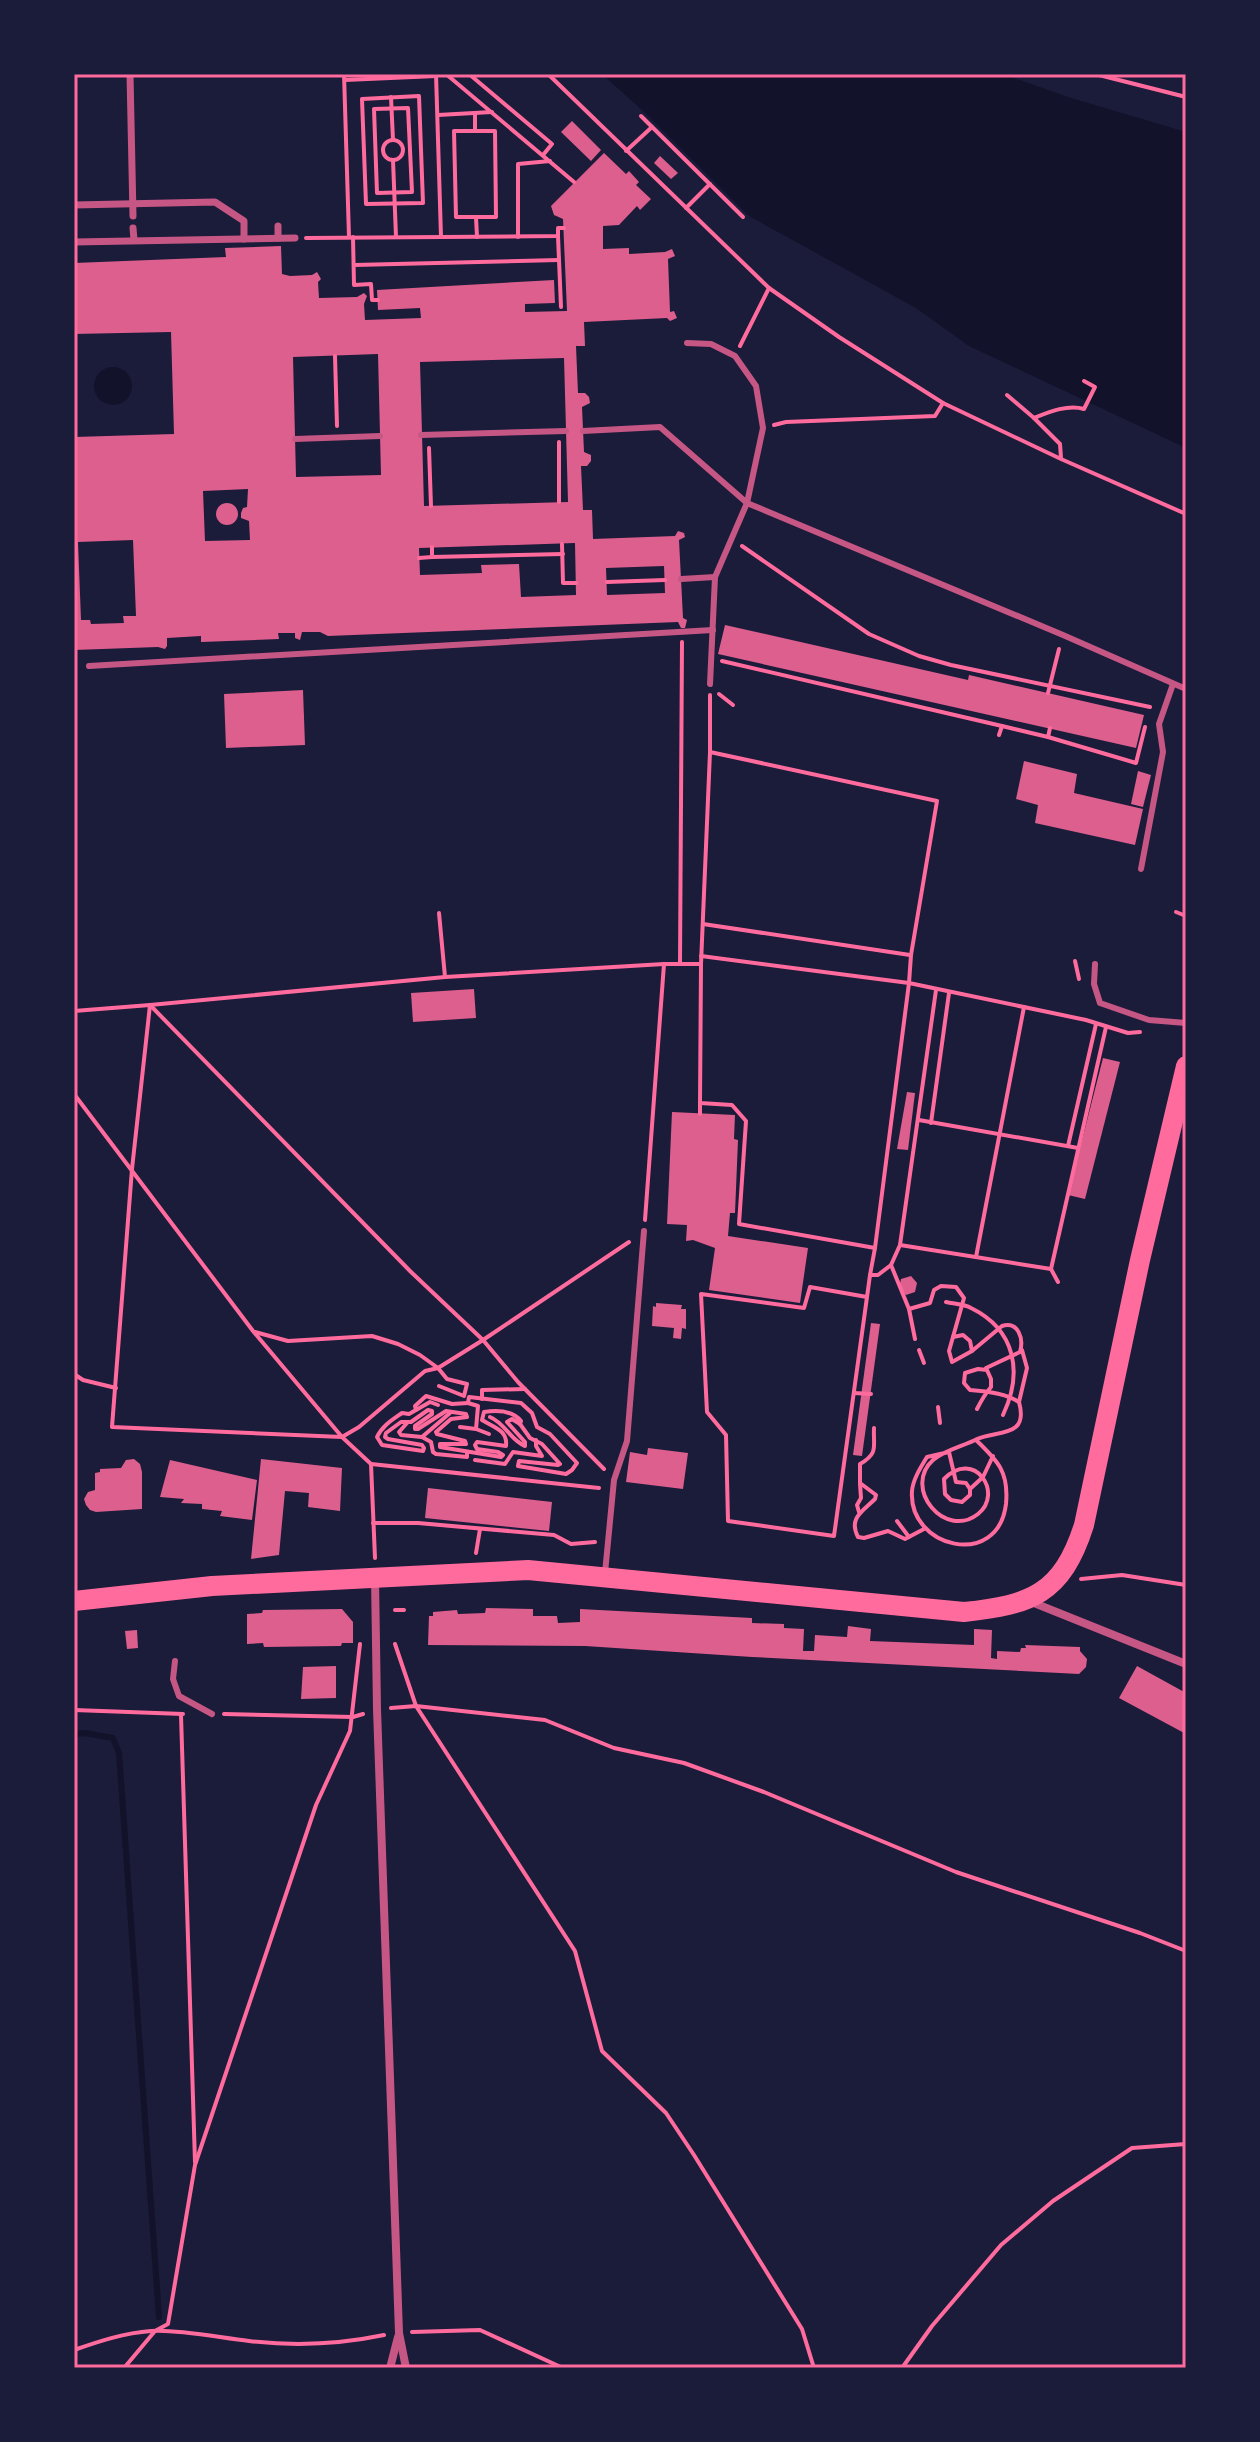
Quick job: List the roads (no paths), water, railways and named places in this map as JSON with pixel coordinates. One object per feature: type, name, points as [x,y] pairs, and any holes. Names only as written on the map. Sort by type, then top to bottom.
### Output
[{"type":"main road","points":[[74,1601],[375,1568],[528,1570],[964,1612],[998,1609],[1029,1601],[1053,1582],[1068,1564],[1084,1525],[1140,1260],[1186,1066]]},
{"type":"street","points":[[130,74],[133,216]]},
{"type":"street","points":[[74,205],[215,202],[244,221],[244,239]]},
{"type":"street","points":[[278,226],[278,238]]},
{"type":"street","points":[[133,228],[134,240]]},
{"type":"street","points":[[74,242],[295,238]]},
{"type":"street","points":[[375,1568],[377,1709],[399,2333],[406,2368]]},
{"type":"street","points":[[1029,1601],[1186,1664]]},
{"type":"street","points":[[390,2368],[399,2333]]},
{"type":"lane","points":[[687,343],[711,344],[735,356],[756,386],[763,428],[747,503],[715,577],[710,684]]},
{"type":"lane","points":[[583,431],[660,427],[747,503],[1186,689]]},
{"type":"lane","points":[[425,435],[562,431]]},
{"type":"lane","points":[[295,439],[380,436]]},
{"type":"lane","points":[[681,579],[715,577]]},
{"type":"lane","points":[[89,666],[713,630]]},
{"type":"lane","points":[[1141,869],[1163,752],[1159,724],[1173,684]]},
{"type":"lane","points":[[1095,964],[1094,984],[1100,1003],[1149,1020],[1186,1023]]},
{"type":"lane","points":[[604,1576],[614,1480],[627,1441],[644,1231]]},
{"type":"lane","points":[[175,1661],[173,1679],[179,1696],[212,1714]]},
{"type":"waterway","points":[[74,1734],[113,1738],[119,1753],[159,2317]]}]
